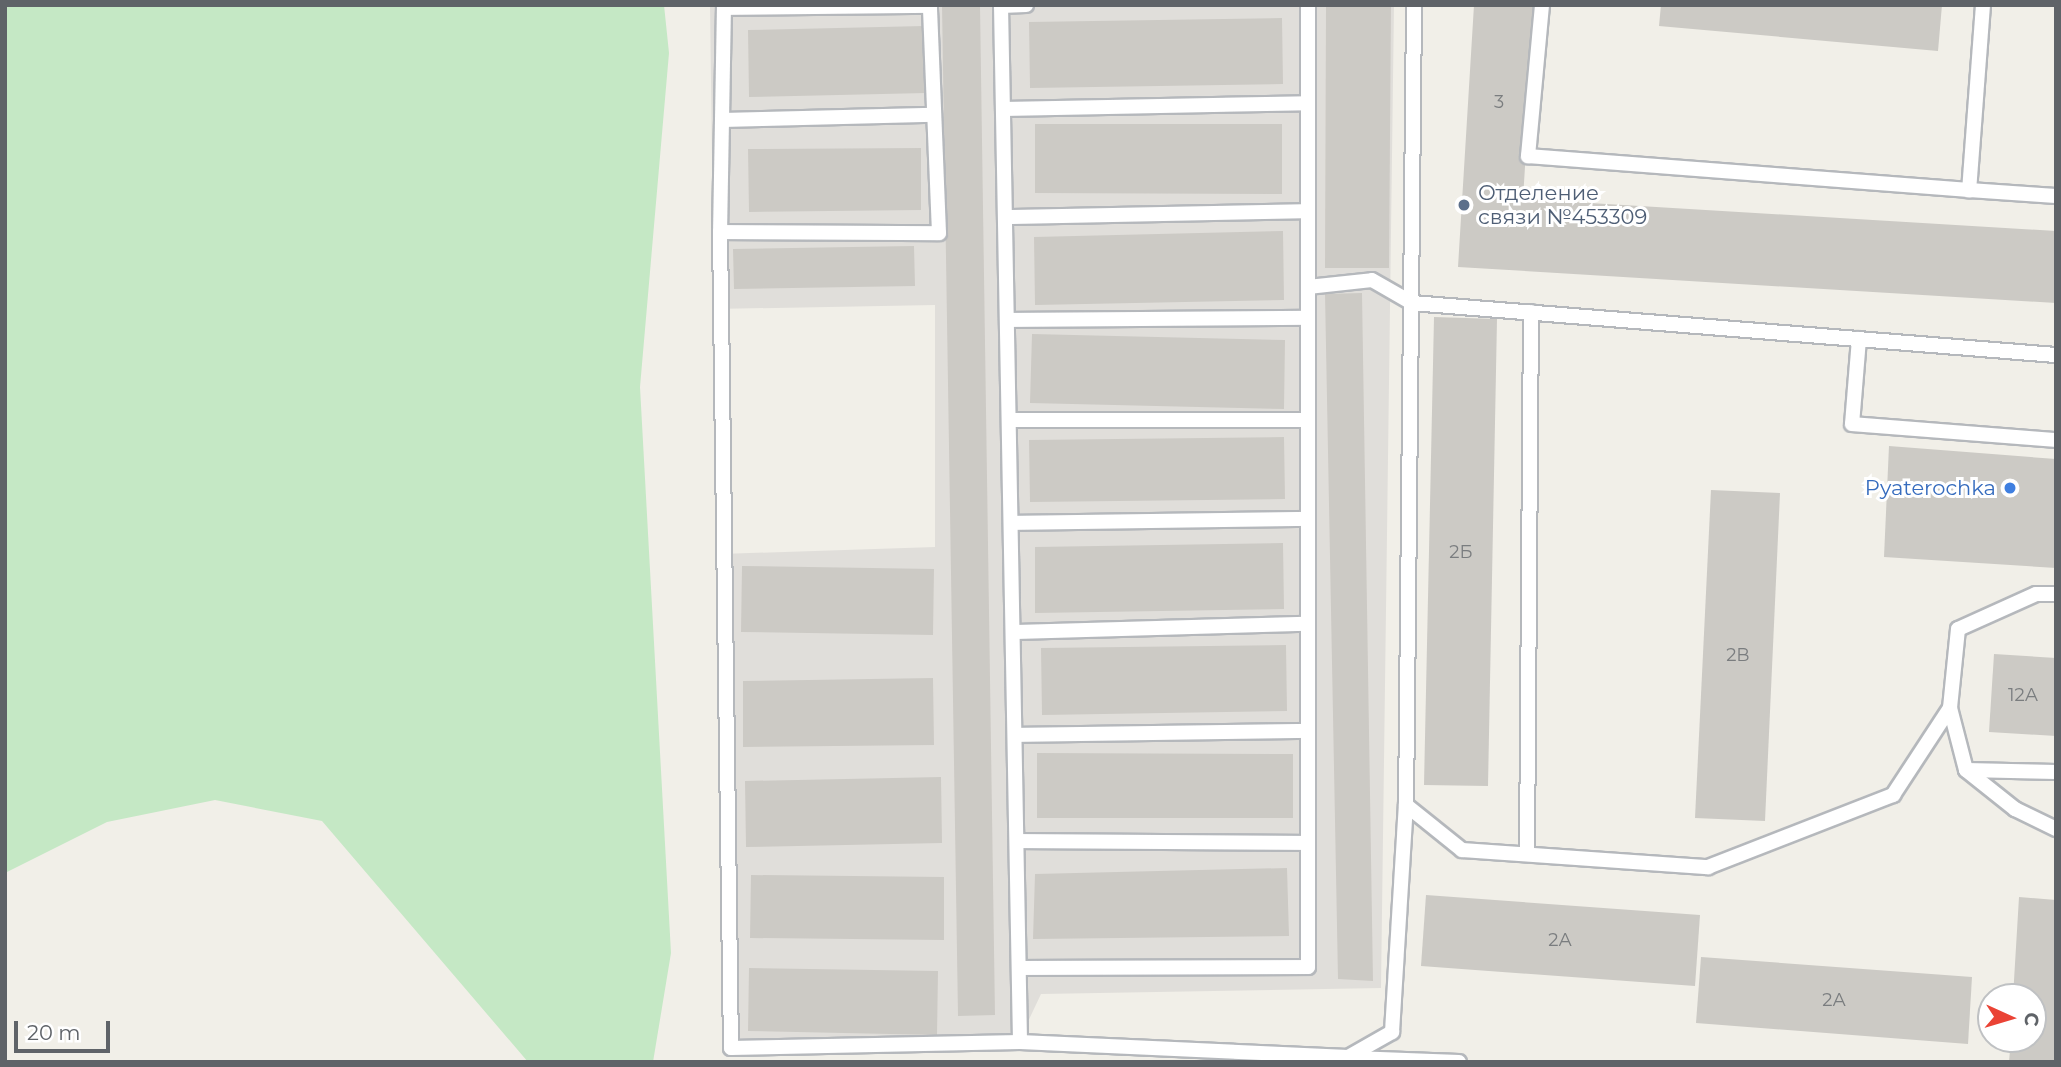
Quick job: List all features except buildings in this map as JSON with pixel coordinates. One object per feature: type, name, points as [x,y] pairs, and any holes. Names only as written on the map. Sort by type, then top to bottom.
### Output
[{"type":"lane","points":[[720,232],[939,233],[930,5],[724,6],[720,232],[731,1048],[1020,1042],[1459,1062]]},
{"type":"lane","points":[[1020,1042],[1019,841],[1002,6],[1026,5]]},
{"type":"lane","points":[[1021,968],[1308,967],[1308,5]]},
{"type":"lane","points":[[1348,1057],[1392,1032],[1406,805],[1415,5]]},
{"type":"lane","points":[[1542,5],[1528,156],[2056,196]]},
{"type":"lane","points":[[1969,190],[1983,5]]},
{"type":"lane","points":[[1003,109],[1308,103]]},
{"type":"lane","points":[[722,120],[934,115]]},
{"type":"lane","points":[[1006,216],[1308,211]]},
{"type":"lane","points":[[1308,287],[1372,280],[1412,303],[2056,355]]},
{"type":"lane","points":[[1527,854],[1531,312]]},
{"type":"lane","points":[[1008,320],[1308,318]]},
{"type":"lane","points":[[1859,339],[1852,424],[2056,440]]},
{"type":"lane","points":[[1010,420],[1308,419]]},
{"type":"lane","points":[[1012,523],[1308,519]]},
{"type":"lane","points":[[2056,594],[2036,594],[1958,629],[1950,708],[1966,770],[2015,809],[2056,829]]},
{"type":"lane","points":[[1014,632],[1308,624]]},
{"type":"lane","points":[[1406,805],[1462,850],[1708,867],[1893,795],[1950,708]]},
{"type":"lane","points":[[1016,735],[1308,731]]},
{"type":"lane","points":[[1966,770],[2056,772]]},
{"type":"lane","points":[[1019,841],[1308,842]]},
{"type":"shaded area","points":[[710,5],[1394,5],[1381,988],[1041,994],[1016,1047],[724,1051],[721,554],[935,547],[935,305],[714,309]]},
{"type":"green space","points":[[5,5],[664,5],[669,53],[640,387],[671,953],[653,1062],[528,1062],[322,821],[215,800],[107,822],[5,873]]},
{"type":"place","name":"Отделение связи №453309","points":[[1464,205]]},
{"type":"place","name":"Pyaterochka","points":[[2010,488]]}]
